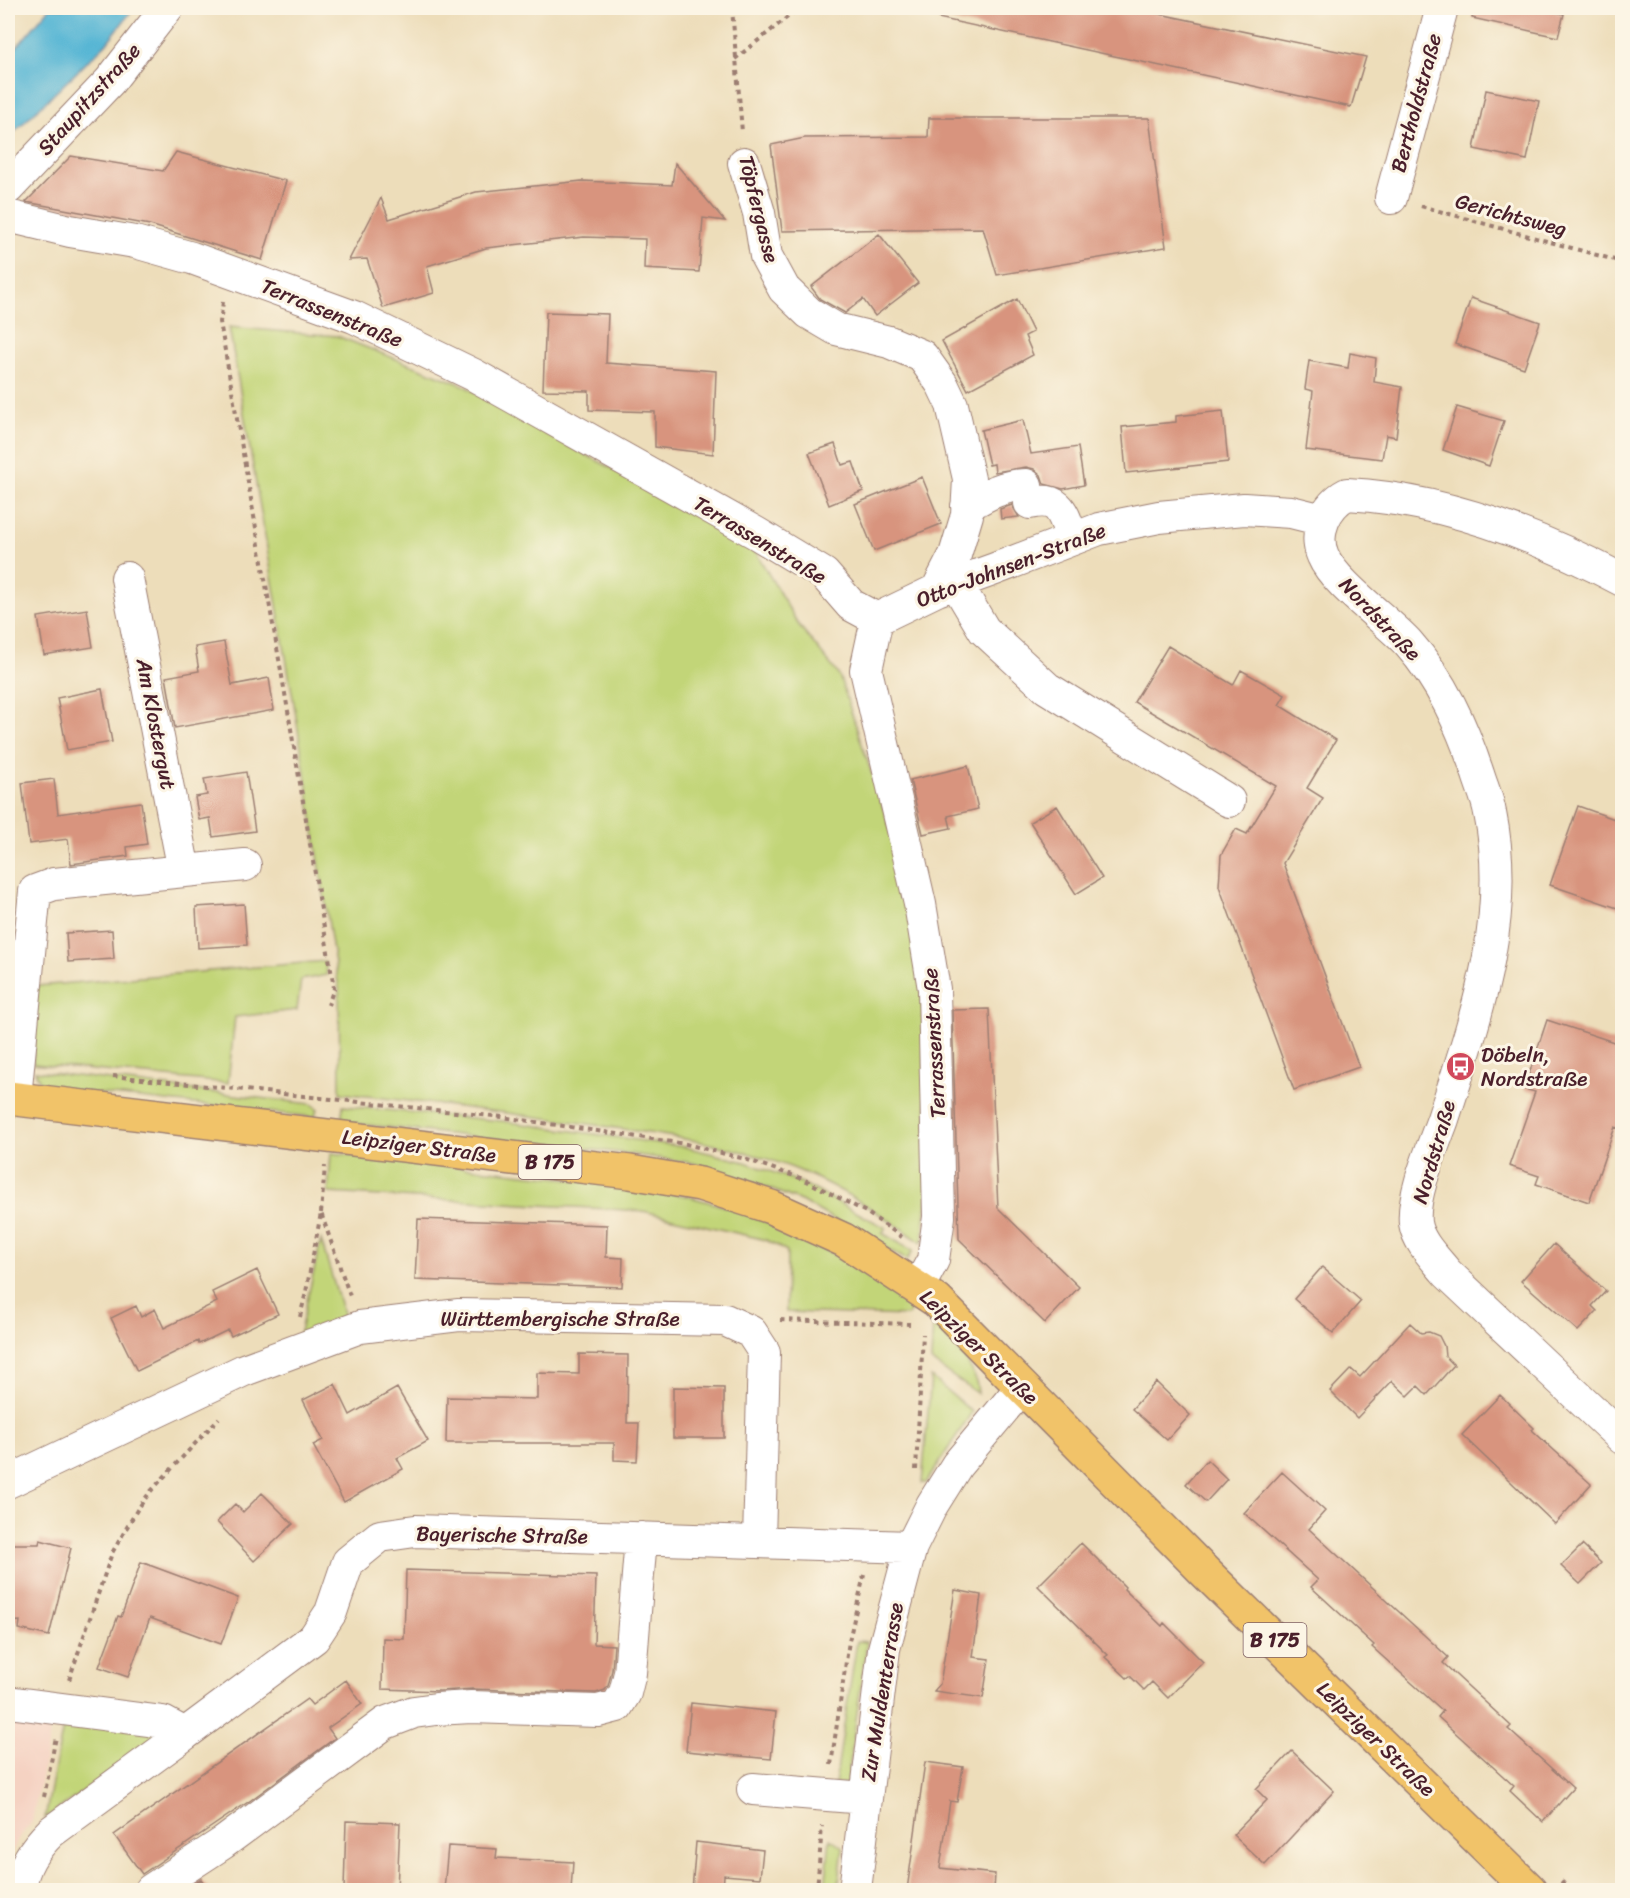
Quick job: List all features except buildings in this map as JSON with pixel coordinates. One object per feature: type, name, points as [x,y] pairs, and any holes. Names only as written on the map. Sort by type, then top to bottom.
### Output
[{"type":"main road","name":"Leipziger Straße","points":[[11,1098],[618,1170],[700,1184],[771,1207],[844,1240],[926,1304],[1022,1387],[1206,1573],[1530,1890]]},
{"type":"street","name":"Staupitzstraße","points":[[8,188],[110,81],[166,8]]},
{"type":"street","name":"Bertholdstraße","points":[[1391,198],[1442,8]]},
{"type":"street","name":"Töpfergasse","points":[[744,164],[759,213],[766,256],[784,289],[809,313],[836,329],[889,342],[922,356],[937,375],[952,405],[962,440],[969,479],[967,515],[946,586]]},
{"type":"street","name":"Terrassenstraße","points":[[8,216],[70,231],[135,242],[192,258],[354,317],[474,375],[756,533],[824,574],[851,605],[877,619],[866,670],[920,904],[934,989],[939,1217],[926,1304]]},
{"type":"street","points":[[967,506],[994,491],[1013,485],[1028,494],[1057,505],[1061,509],[1072,538]]},
{"type":"street","points":[[1323,520],[1337,499],[1347,494],[1415,501],[1455,512],[1574,554],[1623,580]]},
{"type":"street","name":"Otto-Johnsen-Straße","points":[[877,619],[946,586],[1100,529],[1159,516],[1244,509],[1291,512],[1323,520]]},
{"type":"street","name":"Nordstraße","points":[[1323,520],[1319,536],[1323,556],[1334,572],[1408,644],[1441,686],[1465,735],[1490,813],[1497,872],[1495,921],[1489,966],[1460,1066],[1416,1200],[1415,1225],[1423,1242],[1446,1272],[1623,1438]]},
{"type":"street","name":"Am Klostergut","points":[[127,578],[184,871]]},
{"type":"street","points":[[946,586],[984,630],[1047,688],[1229,801]]},
{"type":"street","points":[[11,1098],[35,891],[54,884],[245,865]]},
{"type":"street","name":"Württembergische Straße","points":[[8,1482],[244,1370],[360,1327],[459,1315],[725,1320],[751,1332],[764,1352],[759,1541]]},
{"type":"street","name":"Zur Muldenterrasse","points":[[855,1890],[884,1649],[910,1546],[957,1465],[1022,1387]]},
{"type":"street","name":"Bayerische Straße","points":[[20,1890],[27,1860],[51,1832],[314,1638],[331,1612],[348,1562],[380,1536],[415,1531],[910,1546]]},
{"type":"street","points":[[151,1890],[223,1843],[385,1723],[414,1712],[436,1709],[471,1707],[598,1711],[617,1706],[625,1693],[630,1673],[641,1538]]},
{"type":"street","points":[[8,1702],[164,1722],[185,1734]]},
{"type":"street","points":[[753,1789],[865,1798]]},
{"type":"path","name":"Töpfergasse","points":[[732,8],[744,164]]},
{"type":"path","points":[[735,59],[799,8]]},
{"type":"path","name":"Gerichtsweg","points":[[1391,198],[1623,262]]},
{"type":"path","points":[[228,271],[220,322],[334,988],[328,1005]]},
{"type":"path","points":[[290,1352],[306,1292],[321,1213],[326,1157]]},
{"type":"path","points":[[321,1213],[360,1327]]},
{"type":"path","points":[[740,1327],[752,1319],[926,1304],[916,1471]]},
{"type":"path","points":[[35,1848],[62,1708],[112,1553],[136,1510],[150,1492],[232,1404],[244,1370]]},
{"type":"path","points":[[817,1890],[826,1795],[849,1641],[866,1566],[878,1545]]},
{"type":"shaded area","points":[[8,1709],[39,1712],[50,1734],[32,1822],[18,1839],[8,1862]]},
{"type":"green space","points":[[229,327],[337,336],[463,385],[548,435],[748,539],[798,624],[839,675],[902,865],[920,946],[930,1180],[922,1243],[865,1205],[821,1180],[781,1163],[731,1148],[569,1121],[340,1093],[339,989],[294,704]]},
{"type":"green space","points":[[325,961],[327,975],[301,980],[297,1010],[235,1017],[228,1083],[33,1064],[37,986]]},
{"type":"green space","points":[[35,1071],[311,1104],[318,1109],[314,1117],[48,1088],[39,1080]]},
{"type":"green space","points":[[343,1106],[502,1121],[685,1147],[745,1162],[802,1183],[886,1228],[882,1233],[913,1251],[907,1260],[801,1201],[693,1163],[623,1153],[341,1122]]},
{"type":"green space","points":[[331,1153],[625,1185],[687,1196],[744,1212],[841,1257],[914,1302],[908,1316],[786,1312],[787,1251],[766,1240],[643,1211],[328,1193]]},
{"type":"green space","points":[[321,1240],[346,1323],[298,1340]]},
{"type":"green space","points":[[933,1322],[968,1364],[977,1383],[978,1394],[931,1361]]},
{"type":"green space","points":[[931,1377],[972,1412],[926,1483],[922,1483]]},
{"type":"green space","points":[[857,1641],[867,1642],[847,1784],[835,1784]]},
{"type":"green space","points":[[65,1717],[157,1730],[160,1739],[45,1818]]},
{"type":"green space","points":[[830,1838],[843,1847],[838,1890],[825,1890]]},
{"type":"water","points":[[50,8],[134,8],[106,44],[8,138],[8,57]]},
{"type":"place","name":"Döbeln, Nordstraße","points":[[1460,1067]]}]
